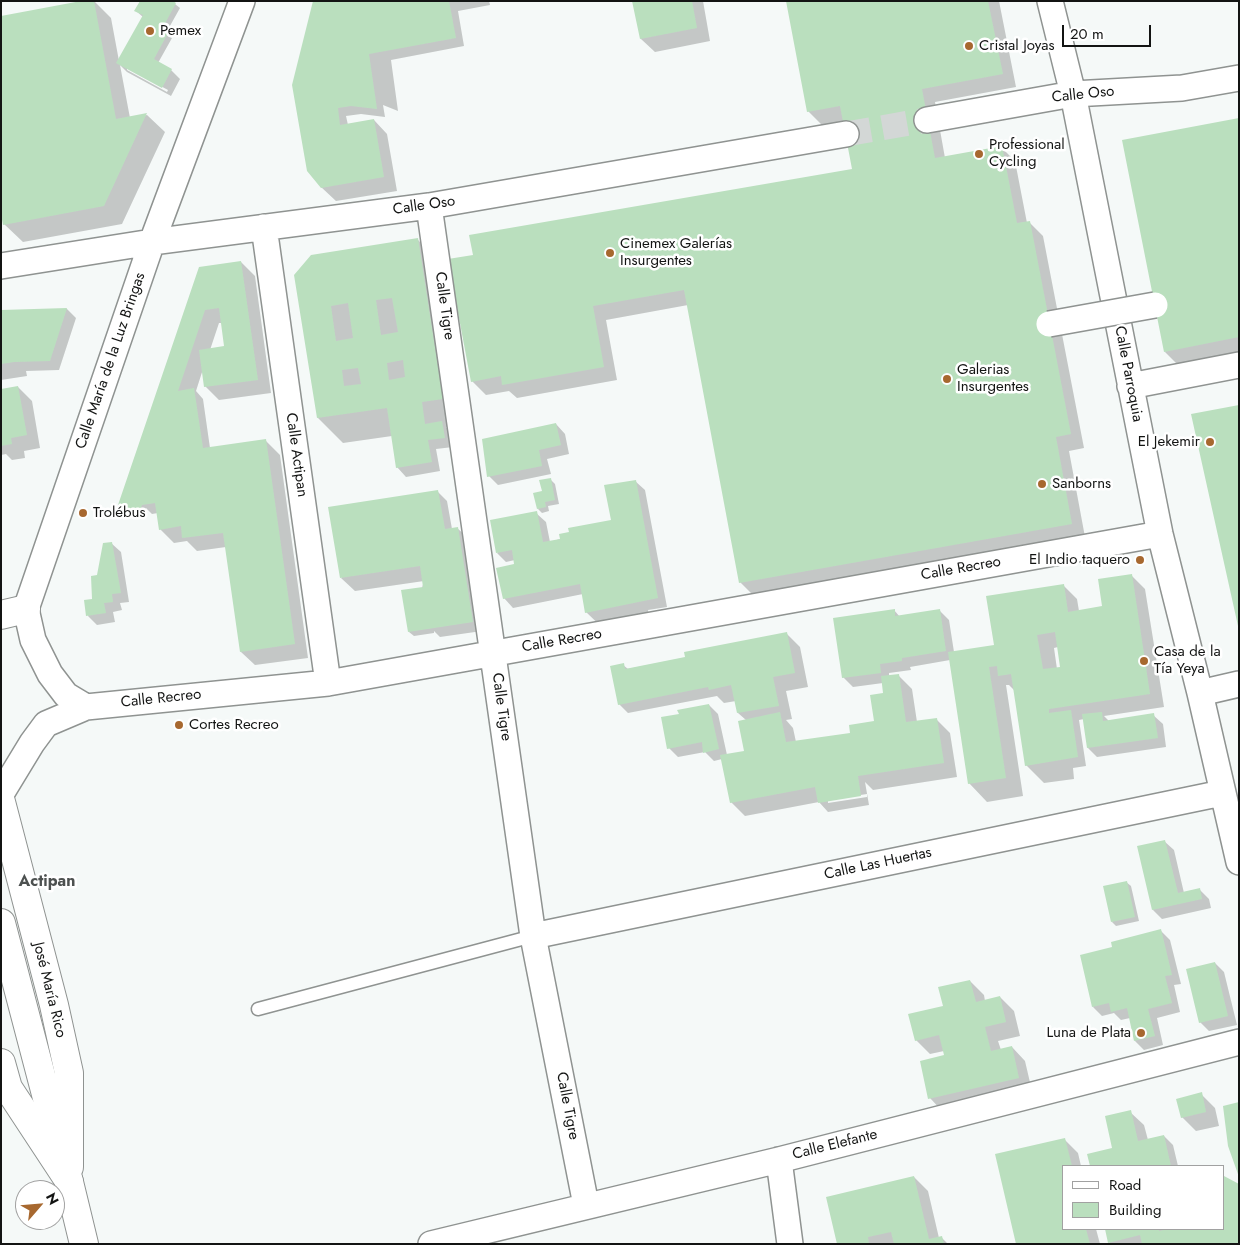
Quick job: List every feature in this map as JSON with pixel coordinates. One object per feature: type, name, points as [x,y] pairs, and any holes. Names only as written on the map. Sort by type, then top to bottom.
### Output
[{"type":"main road","name":"José María Rico","points":[[1,802],[54,1005],[69,1073],[70,1182],[84,1244]]},
{"type":"main road","points":[[1,923],[70,1182]]},
{"type":"main road","name":"José María Rico","points":[[1,1063],[8,1088],[70,1182]]},
{"type":"street","name":"Calle María de la Luz Bringas","points":[[86,707],[66,695],[50,674],[33,640],[14,612],[242,1]]},
{"type":"street","name":"Calle Parroquia","points":[[1050,1],[1074,94],[1160,534],[1200,693],[1239,862]]},
{"type":"street","name":"Calle Oso","points":[[927,120],[1074,94],[1182,88],[1239,78]]},
{"type":"street","name":"Calle Oso","points":[[1,266],[264,226],[429,206],[846,134]]},
{"type":"street","name":"Calle Tigre","points":[[429,206],[533,936],[586,1205]]},
{"type":"street","name":"Calle Actipan","points":[[264,226],[328,683]]},
{"type":"street","points":[[1049,324],[1155,305]]},
{"type":"street","points":[[1130,386],[1239,365]]},
{"type":"street","name":"Calle Recreo","points":[[1,794],[32,743],[46,724],[86,707],[328,683],[1160,534]]},
{"type":"street","points":[[1200,693],[1239,684]]},
{"type":"street","name":"Calle Las Huertas","points":[[533,936],[1222,793]]},
{"type":"street","name":"Calle Elefante","points":[[431,1244],[457,1241],[586,1205],[779,1160],[1239,1042]]},
{"type":"street","points":[[779,1160],[790,1244]]},
{"type":"lane","points":[[258,1009],[533,936]]},
{"type":"building","points":[[81,1],[94,1],[116,119],[147,113],[104,206],[3,225],[1,214],[1,16]]},
{"type":"building","points":[[140,1],[173,1],[176,3],[162,29],[168,33],[154,59],[172,69],[162,88],[116,63],[143,15],[134,11]]},
{"type":"building","points":[[313,1],[449,1],[456,38],[369,54],[377,109],[351,106],[338,108],[340,125],[374,119],[384,177],[321,188],[307,171],[292,85]]},
{"type":"building","points":[[632,1],[692,1],[697,28],[640,39]]},
{"type":"building","points":[[786,1],[988,1],[1003,74],[922,89],[935,158],[1002,146],[1017,223],[1030,221],[1071,434],[1056,437],[1072,524],[739,583],[684,290],[593,306],[604,367],[502,385],[501,376],[471,382],[448,259],[473,255],[469,235],[852,169],[840,106],[807,112]]},
{"type":"building","points":[[1239,118],[1239,337],[1164,352],[1122,140]]},
{"type":"building","points":[[418,238],[443,399],[422,402],[425,424],[442,421],[445,438],[428,440],[432,462],[396,468],[387,408],[317,418],[294,275],[311,255]],"holes":[[[392,298],[398,332],[381,335],[376,300]],[[348,303],[353,338],[336,341],[331,306]],[[403,360],[405,377],[389,380],[387,363]],[[358,368],[361,384],[344,386],[342,370]]]},
{"type":"building","points":[[241,261],[258,380],[204,387],[199,350],[224,346],[219,308],[205,310],[178,391],[194,388],[203,448],[266,439],[295,644],[240,652],[223,533],[182,538],[181,526],[159,530],[155,503],[142,505],[139,513],[118,505],[199,267]]},
{"type":"building","points":[[67,308],[50,361],[1,364],[1,310]]},
{"type":"building","points":[[18,386],[27,435],[11,438],[12,444],[1,446],[1,389]]},
{"type":"building","points":[[1239,405],[1239,626],[1238,626],[1191,414]]},
{"type":"building","points":[[556,423],[561,445],[539,450],[542,466],[487,477],[482,439]]},
{"type":"building","points":[[551,478],[555,500],[545,502],[546,507],[537,509],[533,493],[542,491],[539,480]]},
{"type":"building","points":[[636,480],[658,598],[585,613],[580,584],[503,599],[496,568],[514,564],[512,550],[496,553],[490,520],[537,511],[543,542],[560,539],[559,534],[569,532],[568,528],[611,520],[604,485]]},
{"type":"building","points":[[438,490],[445,529],[458,527],[473,622],[408,632],[401,590],[423,587],[420,566],[340,578],[328,507]]},
{"type":"building","points":[[112,542],[121,593],[112,594],[113,602],[104,603],[106,613],[86,616],[84,600],[92,599],[91,576],[97,575],[103,543]]},
{"type":"building","points":[[1132,574],[1150,694],[1049,709],[1049,713],[1071,710],[1078,757],[1025,766],[1011,674],[998,676],[997,666],[989,667],[1006,778],[968,784],[948,652],[994,645],[986,596],[1064,584],[1068,612],[1102,606],[1098,579]],"holes":[[[1055,632],[1060,667],[1043,669],[1037,635]]]},
{"type":"building","points":[[895,609],[895,616],[940,609],[946,651],[902,658],[902,661],[880,664],[881,673],[842,678],[833,618]]},
{"type":"building","points":[[787,632],[795,673],[773,677],[779,706],[737,713],[731,685],[709,690],[708,687],[618,705],[610,666],[624,663],[625,669],[685,657],[684,652]]},
{"type":"building","points":[[899,674],[906,722],[937,718],[944,763],[858,776],[861,796],[818,803],[815,787],[730,803],[720,755],[744,751],[738,721],[780,712],[786,742],[850,733],[849,725],[874,721],[870,695],[883,693],[881,676]]},
{"type":"building","points":[[709,704],[719,749],[703,753],[702,742],[667,749],[661,717],[679,714],[677,710]]},
{"type":"building","points":[[1102,712],[1103,721],[1154,713],[1158,738],[1087,748],[1082,714]]},
{"type":"building","points":[[1165,840],[1178,893],[1200,888],[1202,899],[1152,910],[1137,846]]},
{"type":"building","points":[[1127,881],[1135,917],[1111,922],[1103,886]]},
{"type":"building","points":[[1161,929],[1172,975],[1165,976],[1172,1003],[1148,1009],[1155,1036],[1134,1041],[1127,1008],[1111,1012],[1109,1003],[1092,1007],[1080,955],[1112,947],[1111,942]]},
{"type":"building","points":[[1215,962],[1228,1016],[1199,1023],[1186,969]]},
{"type":"building","points":[[970,980],[976,1002],[1000,996],[1006,1022],[985,1027],[991,1051],[1012,1046],[1019,1078],[928,1099],[920,1061],[944,1055],[939,1035],[915,1041],[908,1014],[943,1006],[938,987]]},
{"type":"building","points":[[1202,1092],[1206,1112],[1181,1118],[1176,1099]]},
{"type":"building","points":[[1239,1102],[1239,1177],[1228,1146],[1223,1106]]},
{"type":"building","points":[[1131,1110],[1138,1141],[1164,1135],[1171,1165],[1090,1165],[1087,1154],[1112,1148],[1105,1116]]},
{"type":"building","points":[[1065,1138],[1072,1165],[1062,1165],[1062,1230],[1086,1230],[1090,1244],[1016,1244],[995,1154]]},
{"type":"building","points":[[914,1176],[929,1239],[942,1236],[944,1244],[894,1244],[891,1232],[868,1237],[869,1244],[837,1244],[826,1197]]},
{"type":"building","points":[[1225,1177],[1239,1184],[1239,1244],[1142,1244],[1140,1235],[1108,1243],[1105,1230],[1225,1230]]},
{"type":"tunnel","points":[[846,134],[927,120]]},
{"type":"place","name":"Pemex","points":[[150,31]]},
{"type":"place","name":"Cristal Joyas","points":[[969,46]]},
{"type":"place","name":"Professional Cycling","points":[[979,154]]},
{"type":"place","name":"Cinemex Galerías Insurgentes","points":[[610,253]]},
{"type":"place","name":"Galerias Insurgentes","points":[[947,379]]},
{"type":"place","name":"El Jekemir","points":[[1210,442]]},
{"type":"place","name":"Sanborns","points":[[1042,484]]},
{"type":"place","name":"Trolébus","points":[[83,513]]},
{"type":"place","name":"El Indio taquero","points":[[1140,560]]},
{"type":"place","name":"Casa de la Tía Yeya","points":[[1144,661]]},
{"type":"place","name":"Cortes Recreo","points":[[179,725]]},
{"type":"place","name":"Luna de Plata","points":[[1141,1033]]},
{"type":"district","name":"Actipan","points":[[47,882]]}]
